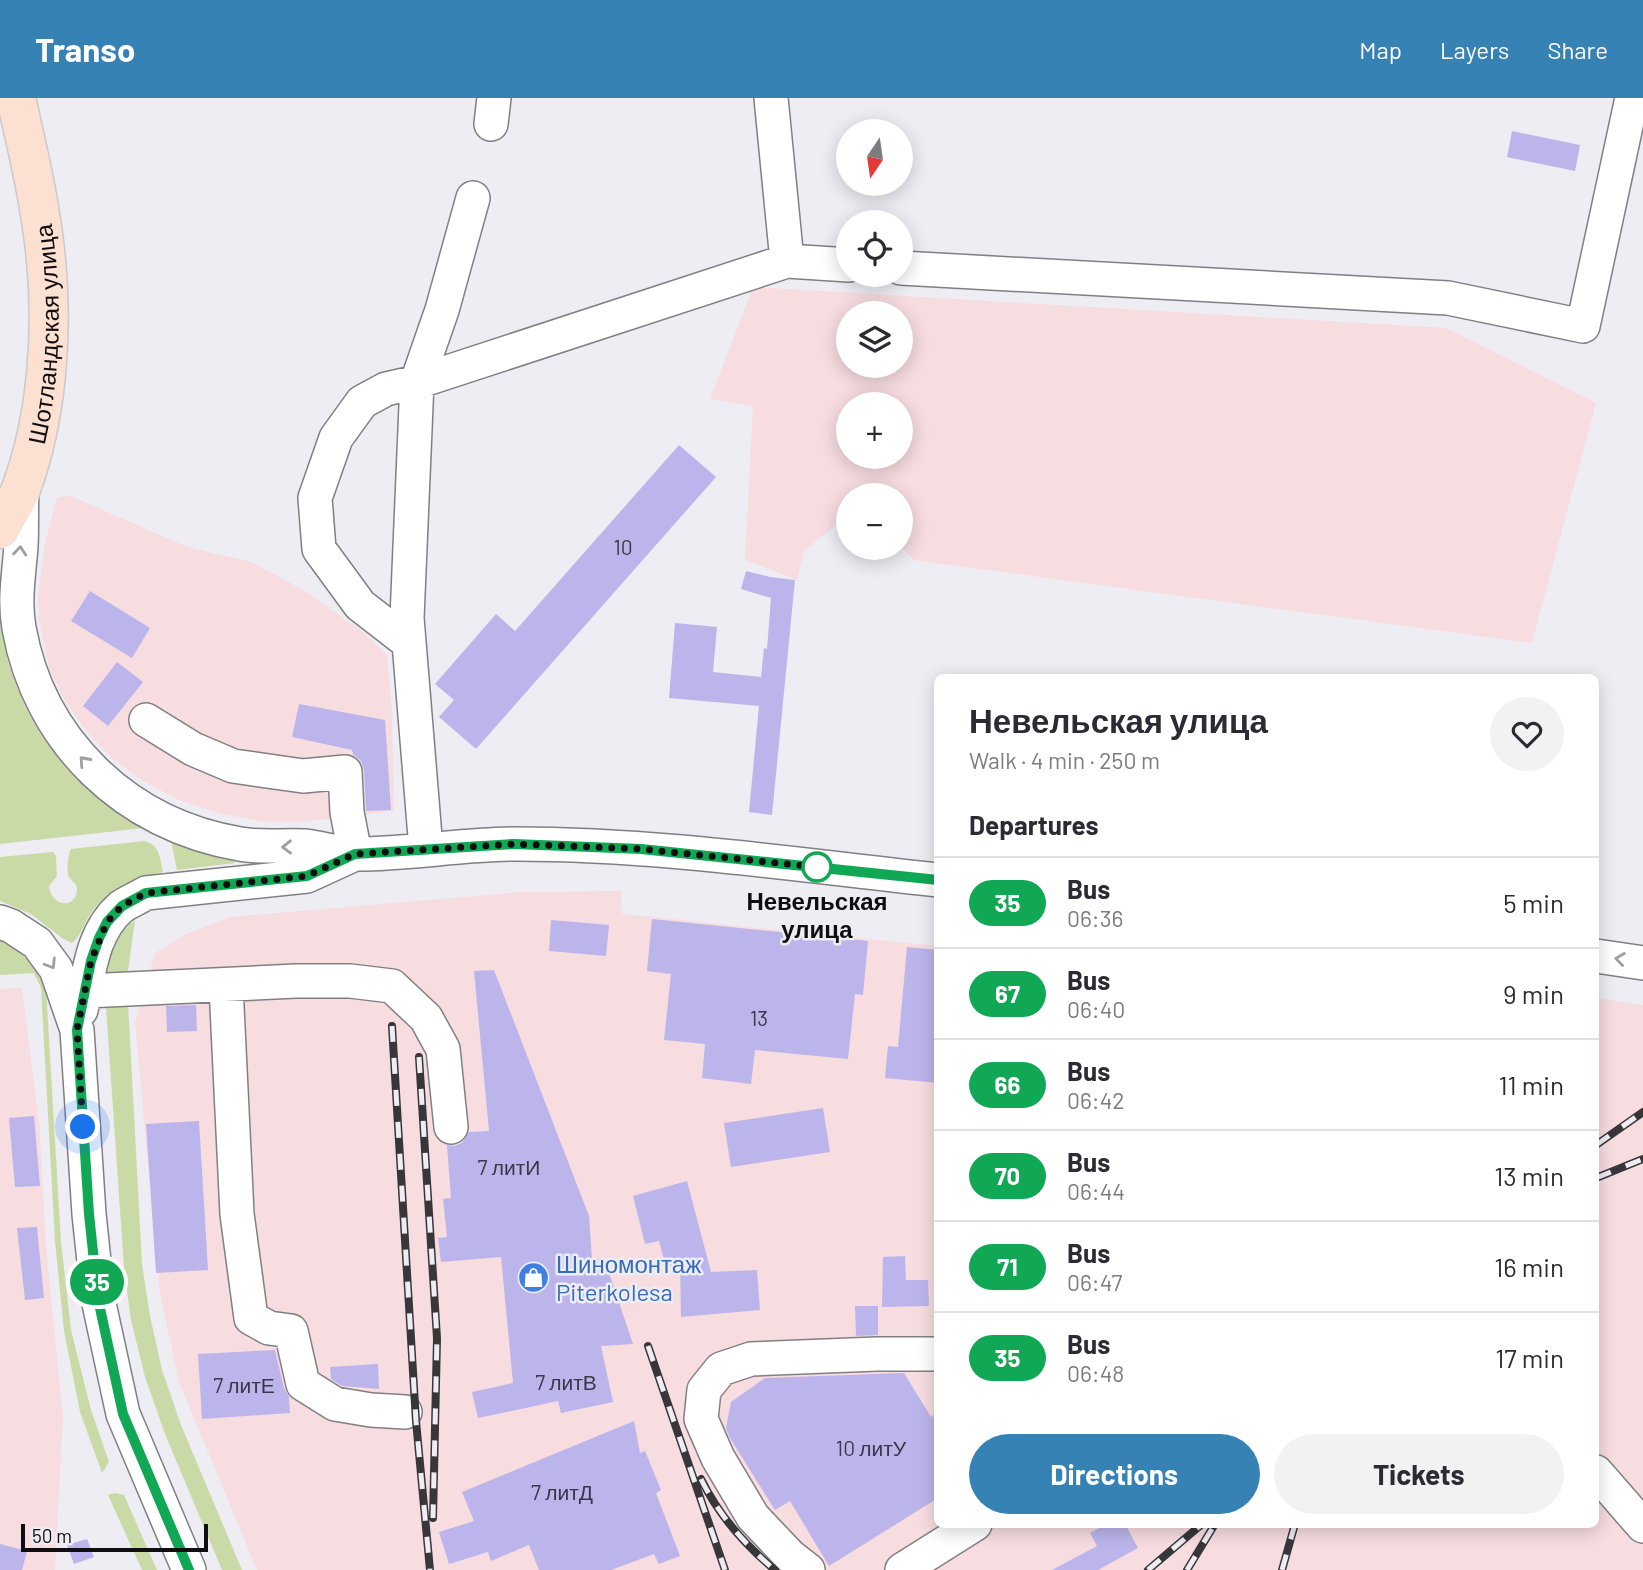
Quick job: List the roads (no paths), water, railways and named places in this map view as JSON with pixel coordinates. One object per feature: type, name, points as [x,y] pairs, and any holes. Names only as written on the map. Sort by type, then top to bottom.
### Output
[{"type":"main road","name":"Шотландская улица","points":[[0,528],[22,487],[42,414],[47,342],[46,260],[16,98]]},
{"type":"street","points":[[27,150],[29,98]]},
{"type":"street","points":[[771,98],[787,261]]},
{"type":"street","points":[[913,269],[1448,298],[1583,326],[1632,98]]},
{"type":"street","points":[[426,849],[407,618],[417,382],[442,310],[473,198]]},
{"type":"street","points":[[409,643],[360,605],[319,550],[314,498],[336,438],[362,402],[386,389],[417,382],[787,261],[836,264]]},
{"type":"street","points":[[22,487],[16,585],[18,625],[28,671],[54,725],[86,765],[129,800],[172,823],[204,836],[263,847],[304,846],[355,854],[514,844],[641,849],[934,880]]},
{"type":"street","points":[[146,720],[193,749],[233,766],[303,776],[345,772],[347,812],[355,854]]},
{"type":"street","points":[[77,1030],[91,961],[107,922],[122,906],[146,893],[307,876],[355,854]]},
{"type":"street","points":[[0,922],[37,943],[56,969],[77,1030],[89,1214],[98,1299],[123,1414],[189,1570]]},
{"type":"street","points":[[1599,956],[1643,962]]},
{"type":"street","points":[[86,991],[296,981],[349,981],[392,986],[426,1018],[443,1049],[451,1127]]},
{"type":"street","points":[[226,986],[237,1214],[250,1318],[270,1328],[291,1331],[303,1384],[335,1404],[405,1412]]},
{"type":"street","points":[[808,1570],[790,1556],[753,1517],[718,1458],[701,1419],[704,1390],[721,1369],[751,1359],[934,1354]]},
{"type":"street","points":[[1599,1475],[1643,1526]]},
{"type":"street","points":[[902,1570],[969,1528]]},
{"type":"railway","points":[[392,1026],[416,1421],[430,1570]]},
{"type":"railway","points":[[419,1057],[437,1338],[433,1518]]},
{"type":"railway","points":[[1599,1143],[1643,1112]]},
{"type":"railway","points":[[1599,1177],[1643,1159]]},
{"type":"railway","points":[[648,1346],[725,1570]]},
{"type":"railway","points":[[701,1479],[733,1528],[775,1570]]},
{"type":"railway","points":[[1148,1570],[1197,1528]]},
{"type":"railway","points":[[1187,1570],[1213,1528]]},
{"type":"railway","points":[[1282,1570],[1294,1528]]},
{"type":"place","name":"Невельская улица","points":[[817,867]]},
{"type":"place","name":"Шиномонтаж Piterkolesa","points":[[533,1277]]}]
